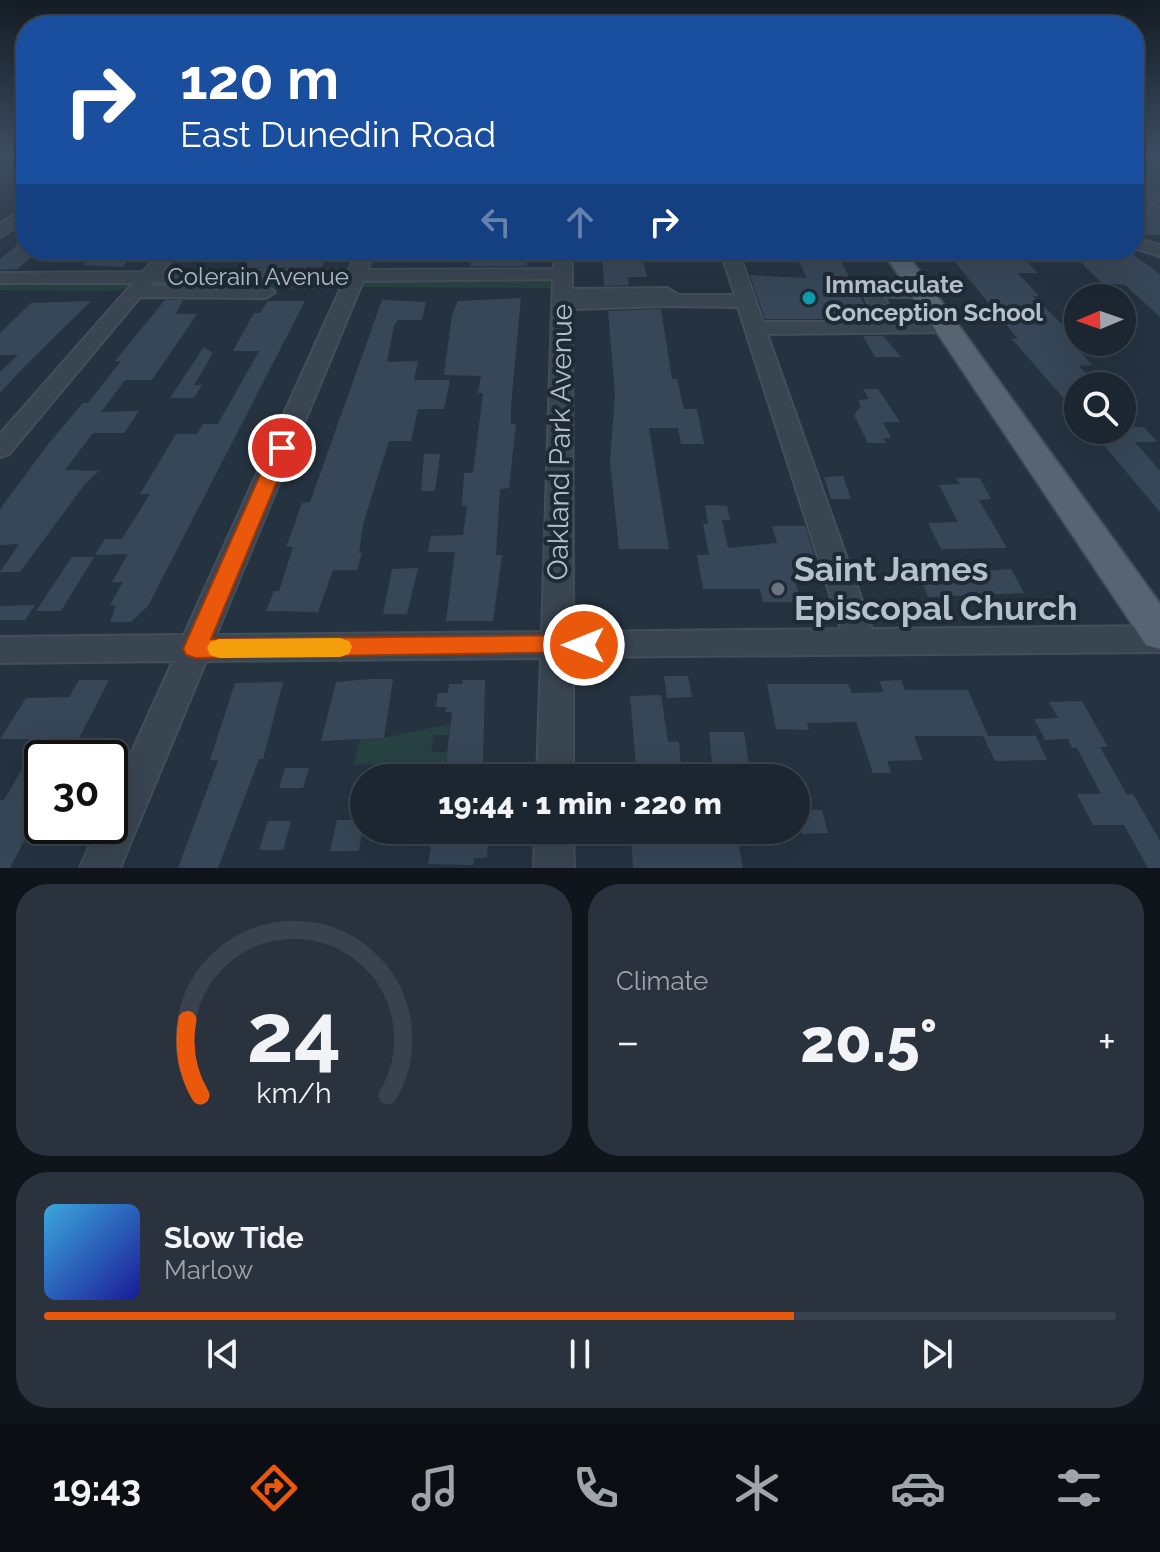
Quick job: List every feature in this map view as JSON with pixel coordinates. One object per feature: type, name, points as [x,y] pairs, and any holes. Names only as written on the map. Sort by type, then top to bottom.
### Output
[{"type":"main road","points":[[900,260],[1160,637]]},
{"type":"street","points":[[1144,205],[1160,217]]},
{"type":"street","points":[[0,232],[16,220]]},
{"type":"street","points":[[0,449],[162,260]]},
{"type":"street","points":[[732,260],[861,642]]},
{"type":"street","points":[[100,868],[358,272]]},
{"type":"street","name":"Colerain Avenue","points":[[0,292],[358,272],[563,282],[669,301],[745,301]]},
{"type":"street","name":"Colerain Avenue","points":[[0,278],[141,284]]},
{"type":"street","name":"Oakland Park Avenue","points":[[555,764],[563,282]]},
{"type":"street","points":[[890,328],[872,292],[921,291]]},
{"type":"street","points":[[755,328],[947,328]]},
{"type":"street","points":[[0,650],[1160,637]]},
{"type":"street","points":[[554,844],[554,868]]},
{"type":"green space","points":[[1144,197],[1160,197],[1160,201],[1147,202]]},
{"type":"green space","points":[[552,277],[552,288],[358,287],[360,278]]},
{"type":"green space","points":[[131,278],[134,283],[118,291],[0,290],[0,279]]},
{"type":"green space","points":[[152,280],[346,281],[338,288],[331,289],[150,289],[147,284]]},
{"type":"green space","points":[[449,724],[449,735],[434,735],[431,752],[447,752],[445,762],[353,764],[360,739],[384,738]]},
{"type":"building","points":[[1146,197],[1160,197],[1160,205]]},
{"type":"building","points":[[1144,215],[1160,225],[1160,235],[1144,235]]},
{"type":"building","points":[[16,245],[16,260],[28,260],[18,269],[0,270],[0,259]]},
{"type":"building","points":[[87,260],[129,260],[122,267],[82,265]]},
{"type":"building","points":[[249,260],[325,260],[322,267],[244,268]]},
{"type":"building","points":[[472,260],[527,260],[527,266],[470,266]]},
{"type":"building","points":[[602,260],[643,260],[647,277],[628,277],[629,285],[604,286]]},
{"type":"building","name":"Immaculate Conception School","points":[[798,260],[840,260],[872,319],[765,319],[750,275],[807,278]]},
{"type":"building","points":[[953,260],[1025,260],[1038,273],[1018,273],[1039,296],[1033,296],[1064,326],[1064,356],[1084,356],[1092,365],[1079,366],[1084,372],[1064,372],[1064,399],[1012,339],[1018,339]]},
{"type":"building","points":[[1078,260],[1141,260],[1160,274],[1160,317],[1136,295],[1136,284],[1102,283]]},
{"type":"building","points":[[521,298],[511,405],[511,424],[516,424],[509,488],[500,489],[496,555],[502,555],[493,621],[446,621],[455,552],[428,552],[431,536],[463,535],[467,506],[462,506],[464,473],[473,473],[483,393],[478,393],[481,376],[444,375],[452,315],[458,301]]},
{"type":"building","points":[[165,300],[183,300],[176,314],[197,314],[152,380],[125,380],[101,412],[139,411],[124,433],[93,433],[65,470],[99,471],[85,484],[20,572],[0,572],[19,544],[0,545],[0,509],[49,443],[83,403],[88,403],[121,361],[115,361]]},
{"type":"building","points":[[382,300],[426,302],[422,320],[398,320],[394,325],[387,362],[418,361],[414,380],[450,380],[444,409],[418,409],[411,441],[389,441],[363,524],[359,553],[362,553],[357,570],[333,570],[318,612],[266,611],[274,591],[279,591],[293,547],[286,547],[302,503],[310,502]]},
{"type":"building","points":[[91,301],[0,393],[0,372],[18,355],[0,355],[0,333],[31,303]]},
{"type":"building","points":[[268,301],[305,301],[148,606],[131,622],[110,622],[116,606],[110,605],[123,582],[112,582],[128,554],[95,555],[105,539],[122,539],[150,494],[140,494],[176,434],[197,434],[203,424],[218,424],[259,351],[233,351],[254,313],[260,313]]},
{"type":"building","points":[[661,309],[672,379],[677,379],[684,409],[697,409],[704,444],[681,444],[678,428],[649,428],[669,549],[619,549],[610,462],[615,394],[608,311]]},
{"type":"building","points":[[863,336],[883,336],[901,357],[875,357]]},
{"type":"building","points":[[204,347],[213,353],[194,385],[202,385],[194,398],[170,398]]},
{"type":"building","points":[[863,389],[878,389],[900,422],[883,422],[891,438],[883,438],[886,443],[868,443],[854,415],[861,406],[858,400],[869,399]]},
{"type":"building","points":[[1136,427],[1144,427],[1157,442],[1136,442]]},
{"type":"building","points":[[1136,443],[1160,471],[1160,512],[1103,444]]},
{"type":"building","points":[[424,454],[440,454],[435,491],[421,491]]},
{"type":"building","points":[[843,476],[851,499],[831,499],[824,477]]},
{"type":"building","points":[[956,478],[980,478],[991,499],[979,500],[1007,548],[941,549],[928,523],[958,522],[939,485],[960,484]]},
{"type":"building","points":[[705,505],[727,506],[730,520],[722,520],[728,548],[777,543],[772,526],[805,526],[821,577],[794,577],[801,602],[763,602],[760,589],[703,589],[697,555],[709,555],[703,524],[708,524]]},
{"type":"building","points":[[72,557],[94,557],[61,611],[36,611]]},
{"type":"building","points":[[418,568],[407,614],[383,614],[392,569]]},
{"type":"building","points":[[1011,569],[1024,593],[928,597],[922,582],[941,582],[940,578],[955,579],[954,576],[972,572]]},
{"type":"building","points":[[35,605],[25,620],[0,620],[0,606]]},
{"type":"building","points":[[664,676],[688,676],[692,697],[667,698]]},
{"type":"building","points":[[393,679],[384,738],[321,741],[336,682]]},
{"type":"building","points":[[79,680],[109,680],[78,740],[0,739],[26,698],[69,697]]},
{"type":"building","points":[[463,680],[485,680],[483,762],[480,764],[446,764],[452,712],[445,712],[446,707],[436,707],[438,693],[448,693],[449,684],[462,684]]},
{"type":"building","points":[[901,680],[905,690],[968,690],[988,736],[1036,736],[1047,760],[995,761],[983,736],[914,736],[923,760],[887,761],[891,773],[873,773],[856,722],[807,723],[809,730],[776,729],[767,684],[848,684],[852,693],[884,692],[879,681]]},
{"type":"building","points":[[283,682],[263,759],[259,759],[218,868],[178,868],[218,760],[210,760],[235,683]]},
{"type":"building","points":[[661,695],[668,742],[679,742],[681,764],[636,764],[630,696]]},
{"type":"building","points":[[1082,701],[1108,747],[1100,747],[1127,795],[1133,794],[1160,841],[1160,868],[1148,868],[1124,825],[1093,825],[1077,794],[1101,794],[1077,748],[1072,748],[1068,739],[1045,740],[1034,719],[1058,718],[1049,702]]},
{"type":"building","points":[[709,732],[744,732],[749,764],[712,764]]},
{"type":"building","points":[[24,766],[24,841],[10,868],[0,868],[0,800],[4,800]]},
{"type":"building","points":[[285,768],[309,768],[303,788],[279,788]]},
{"type":"building","points":[[810,810],[822,810],[828,833],[810,834]]},
{"type":"building","points":[[337,820],[350,820],[350,844],[360,844],[359,851],[330,851]]},
{"type":"building","points":[[268,821],[291,821],[283,850],[259,850]]},
{"type":"building","points":[[431,844],[488,844],[487,858],[474,858],[473,865],[428,864]]},
{"type":"building","points":[[632,844],[739,844],[743,868],[633,868]]},
{"type":"slow traffic","points":[[219,648],[340,647]]},
{"type":"place","name":"Immaculate Conception School","points":[[809,298]]},
{"type":"place","name":"Saint James Episcopal Church","points":[[778,589]]},
{"type":"route","points":[[282,448],[195,649],[584,645]]}]
